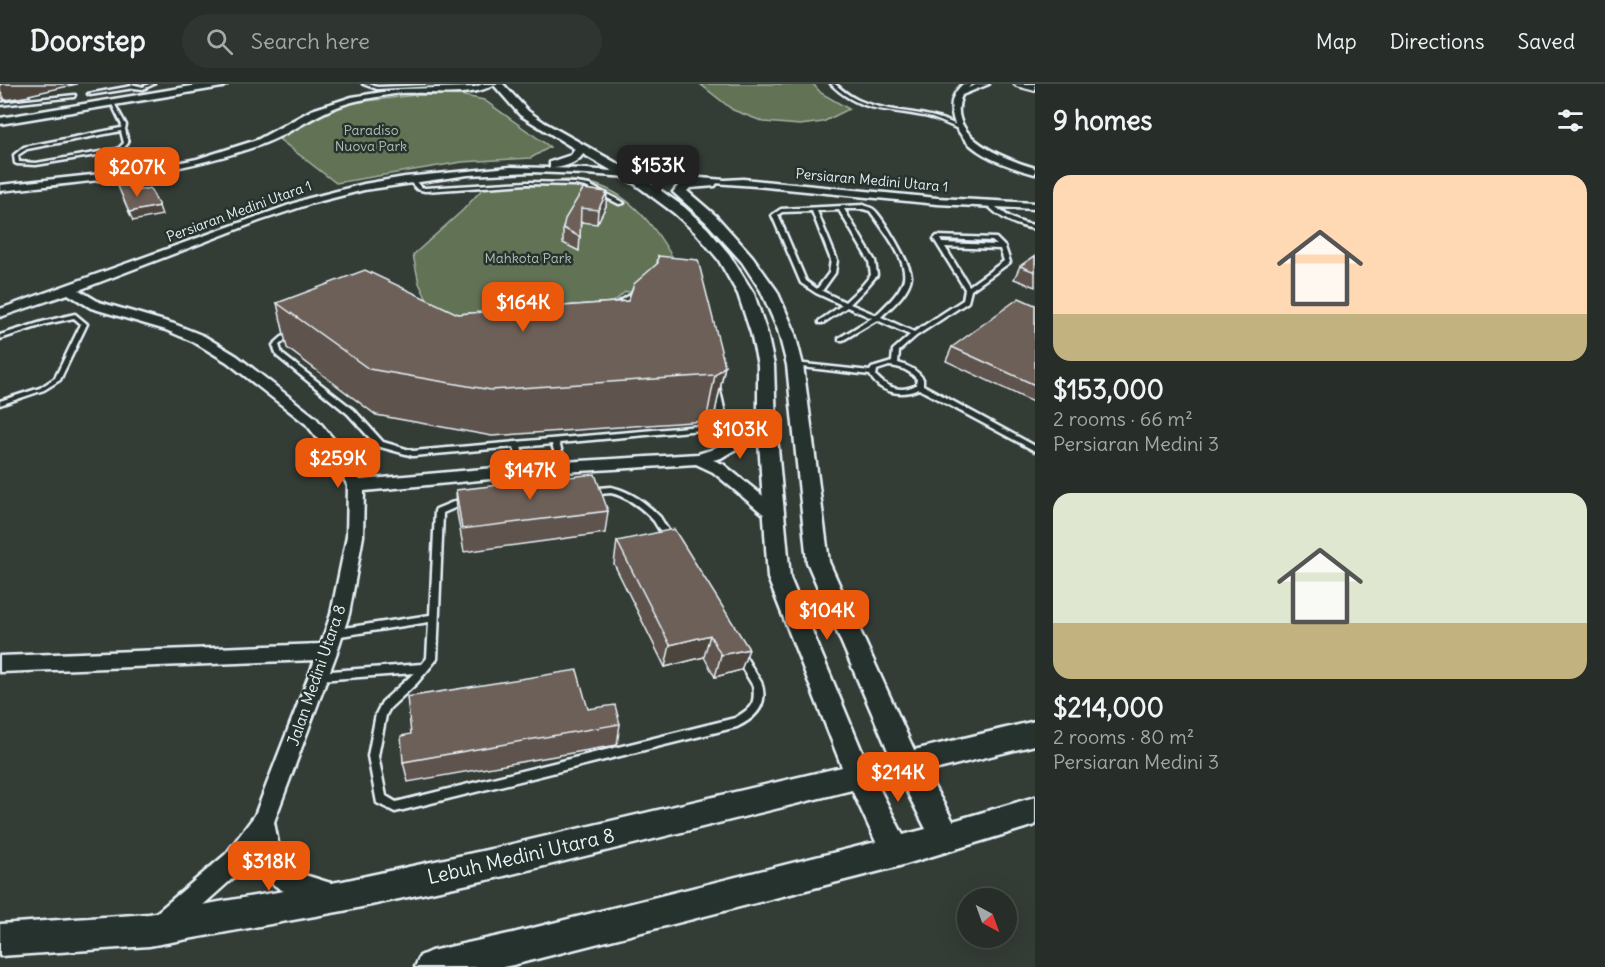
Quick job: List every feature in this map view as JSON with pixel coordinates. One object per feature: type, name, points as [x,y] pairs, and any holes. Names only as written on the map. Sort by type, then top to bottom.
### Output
[{"type":"main road","points":[[1020,84],[1035,88]]},
{"type":"street","points":[[0,116],[146,88],[222,84]]},
{"type":"street","points":[[0,188],[103,178],[188,164],[260,142],[315,112],[344,101],[400,92],[476,89],[491,84]]},
{"type":"street","points":[[498,84],[524,113],[621,170],[679,210],[702,231],[724,257],[746,294],[759,333],[766,365],[767,426],[779,578],[858,774],[896,852]]},
{"type":"street","points":[[968,84],[955,101],[955,111],[960,128],[970,141],[1012,164],[1035,173]]},
{"type":"street","points":[[961,93],[986,84]]},
{"type":"street","points":[[0,121],[112,103],[146,88]]},
{"type":"street","points":[[542,111],[568,130],[648,172],[679,192],[711,219],[747,259],[769,291],[786,330],[795,365],[818,562],[906,762],[946,837]]},
{"type":"street","points":[[554,165],[576,156],[581,148]]},
{"type":"street","name":"Persiaran Medini Utara 1","points":[[533,169],[554,165],[648,172],[836,193],[1035,206]]},
{"type":"street","name":"Persiaran Medini Utara 1","points":[[0,313],[70,290],[274,211],[324,196],[411,180],[482,172],[533,169],[621,170]]},
{"type":"street","name":"Persiaran Medini Utara 1","points":[[648,172],[711,183],[753,184]]},
{"type":"street","points":[[679,192],[686,184],[711,183]]},
{"type":"street","name":"Persiaran Medini Utara 1","points":[[989,204],[1035,200]]},
{"type":"street","name":"Jalan Medini Utara 8","points":[[70,290],[95,305],[170,327],[199,339],[232,359],[311,421],[336,451],[356,486],[356,536],[334,633],[263,822],[234,862],[158,928]]},
{"type":"street","points":[[356,486],[563,467],[698,459],[716,454],[767,426]]},
{"type":"street","points":[[698,459],[718,468],[773,513]]},
{"type":"street","points":[[0,664],[328,652]]},
{"type":"street","name":"Lebuh Medini Utara 8","points":[[0,940],[158,928],[343,896],[496,863],[906,762],[1035,733]]},
{"type":"street","points":[[431,967],[513,949],[896,852],[1035,811]]},
{"type":"street","points":[[263,822],[270,864],[288,882],[343,896]]},
{"type":"lane","points":[[127,84],[89,92],[146,88]]},
{"type":"lane","points":[[365,84],[377,88],[455,84]]},
{"type":"lane","points":[[833,84],[848,97],[862,104],[896,113],[932,117],[960,128]]},
{"type":"lane","points":[[0,104],[74,94]]},
{"type":"lane","points":[[112,103],[124,125],[126,143],[119,150],[36,164],[17,163],[16,155],[26,148],[123,129]]},
{"type":"lane","points":[[411,180],[419,188],[425,190],[527,183],[582,185],[621,203]]},
{"type":"lane","points":[[989,204],[1004,217],[1016,223],[1035,227]]},
{"type":"lane","points":[[841,339],[877,318],[900,291],[908,276],[906,264],[872,210],[864,207],[781,212],[775,215],[803,282],[818,292],[847,305],[877,318],[914,334]]},
{"type":"lane","points":[[821,322],[847,305],[864,289],[873,275],[872,261],[841,208]]},
{"type":"lane","points":[[814,210],[834,260],[832,273],[818,292]]},
{"type":"lane","points":[[895,364],[896,350],[914,334],[966,301],[968,289],[937,239],[939,237],[994,238],[1002,247],[1007,262],[968,289]]},
{"type":"lane","points":[[642,291],[673,291],[697,302],[721,413],[718,418],[701,428],[555,441],[412,454],[380,444],[351,412],[279,355],[276,345],[284,338],[365,307],[379,308],[448,347],[489,352],[537,345],[563,336],[598,320],[642,291]]},
{"type":"lane","points":[[0,338],[44,323],[75,316],[84,324],[58,379],[42,389],[0,403]]},
{"type":"lane","points":[[872,373],[874,369],[882,365],[895,364],[914,371],[920,379],[919,386]]},
{"type":"lane","points":[[795,365],[872,373]]},
{"type":"lane","points":[[872,373],[879,384],[891,390],[905,391],[919,386],[1035,448]]},
{"type":"lane","points":[[555,441],[563,467]]},
{"type":"lane","points":[[518,444],[524,471]]},
{"type":"lane","points":[[611,490],[626,493],[643,503],[657,519],[758,685],[761,700],[753,713],[737,722],[395,807],[381,800],[373,756],[381,714],[386,705],[432,659],[434,618],[439,511],[458,503],[611,490]]},
{"type":"lane","points":[[334,633],[434,618]]},
{"type":"lane","points":[[319,676],[425,668]]},
{"type":"green space","points":[[700,84],[813,84],[821,93],[849,109],[823,122],[800,125],[764,122],[733,110]]},
{"type":"green space","name":"Paradiso Nuova Park","points":[[415,95],[460,95],[484,100],[550,147],[531,158],[462,162],[336,183],[279,139],[330,110],[351,103]]},
{"type":"green space","name":"Mahkota Park","points":[[568,180],[600,186],[629,203],[642,215],[663,242],[689,287],[625,292],[602,312],[489,338],[428,302],[419,283],[413,255],[463,210],[486,185]]},
{"type":"building","points":[[114,177],[136,191],[150,188],[159,206],[129,212]]},
{"type":"building","points":[[583,189],[607,192],[598,210],[581,208],[580,237],[563,228],[565,219]]},
{"type":"building","points":[[658,256],[698,260],[725,366],[715,375],[491,390],[369,369],[277,303],[365,270],[458,314],[628,301],[634,284],[658,263]]},
{"type":"building","points":[[1035,256],[1035,272],[1020,266]]},
{"type":"building","points":[[1019,298],[1035,305],[1035,385],[952,347]]},
{"type":"building","points":[[595,474],[608,511],[462,529],[456,490]]},
{"type":"building","points":[[674,529],[749,649],[721,655],[710,635],[670,645],[617,541]]},
{"type":"building","points":[[577,670],[588,709],[615,705],[620,724],[403,762],[401,736],[411,734],[407,697]]}]
